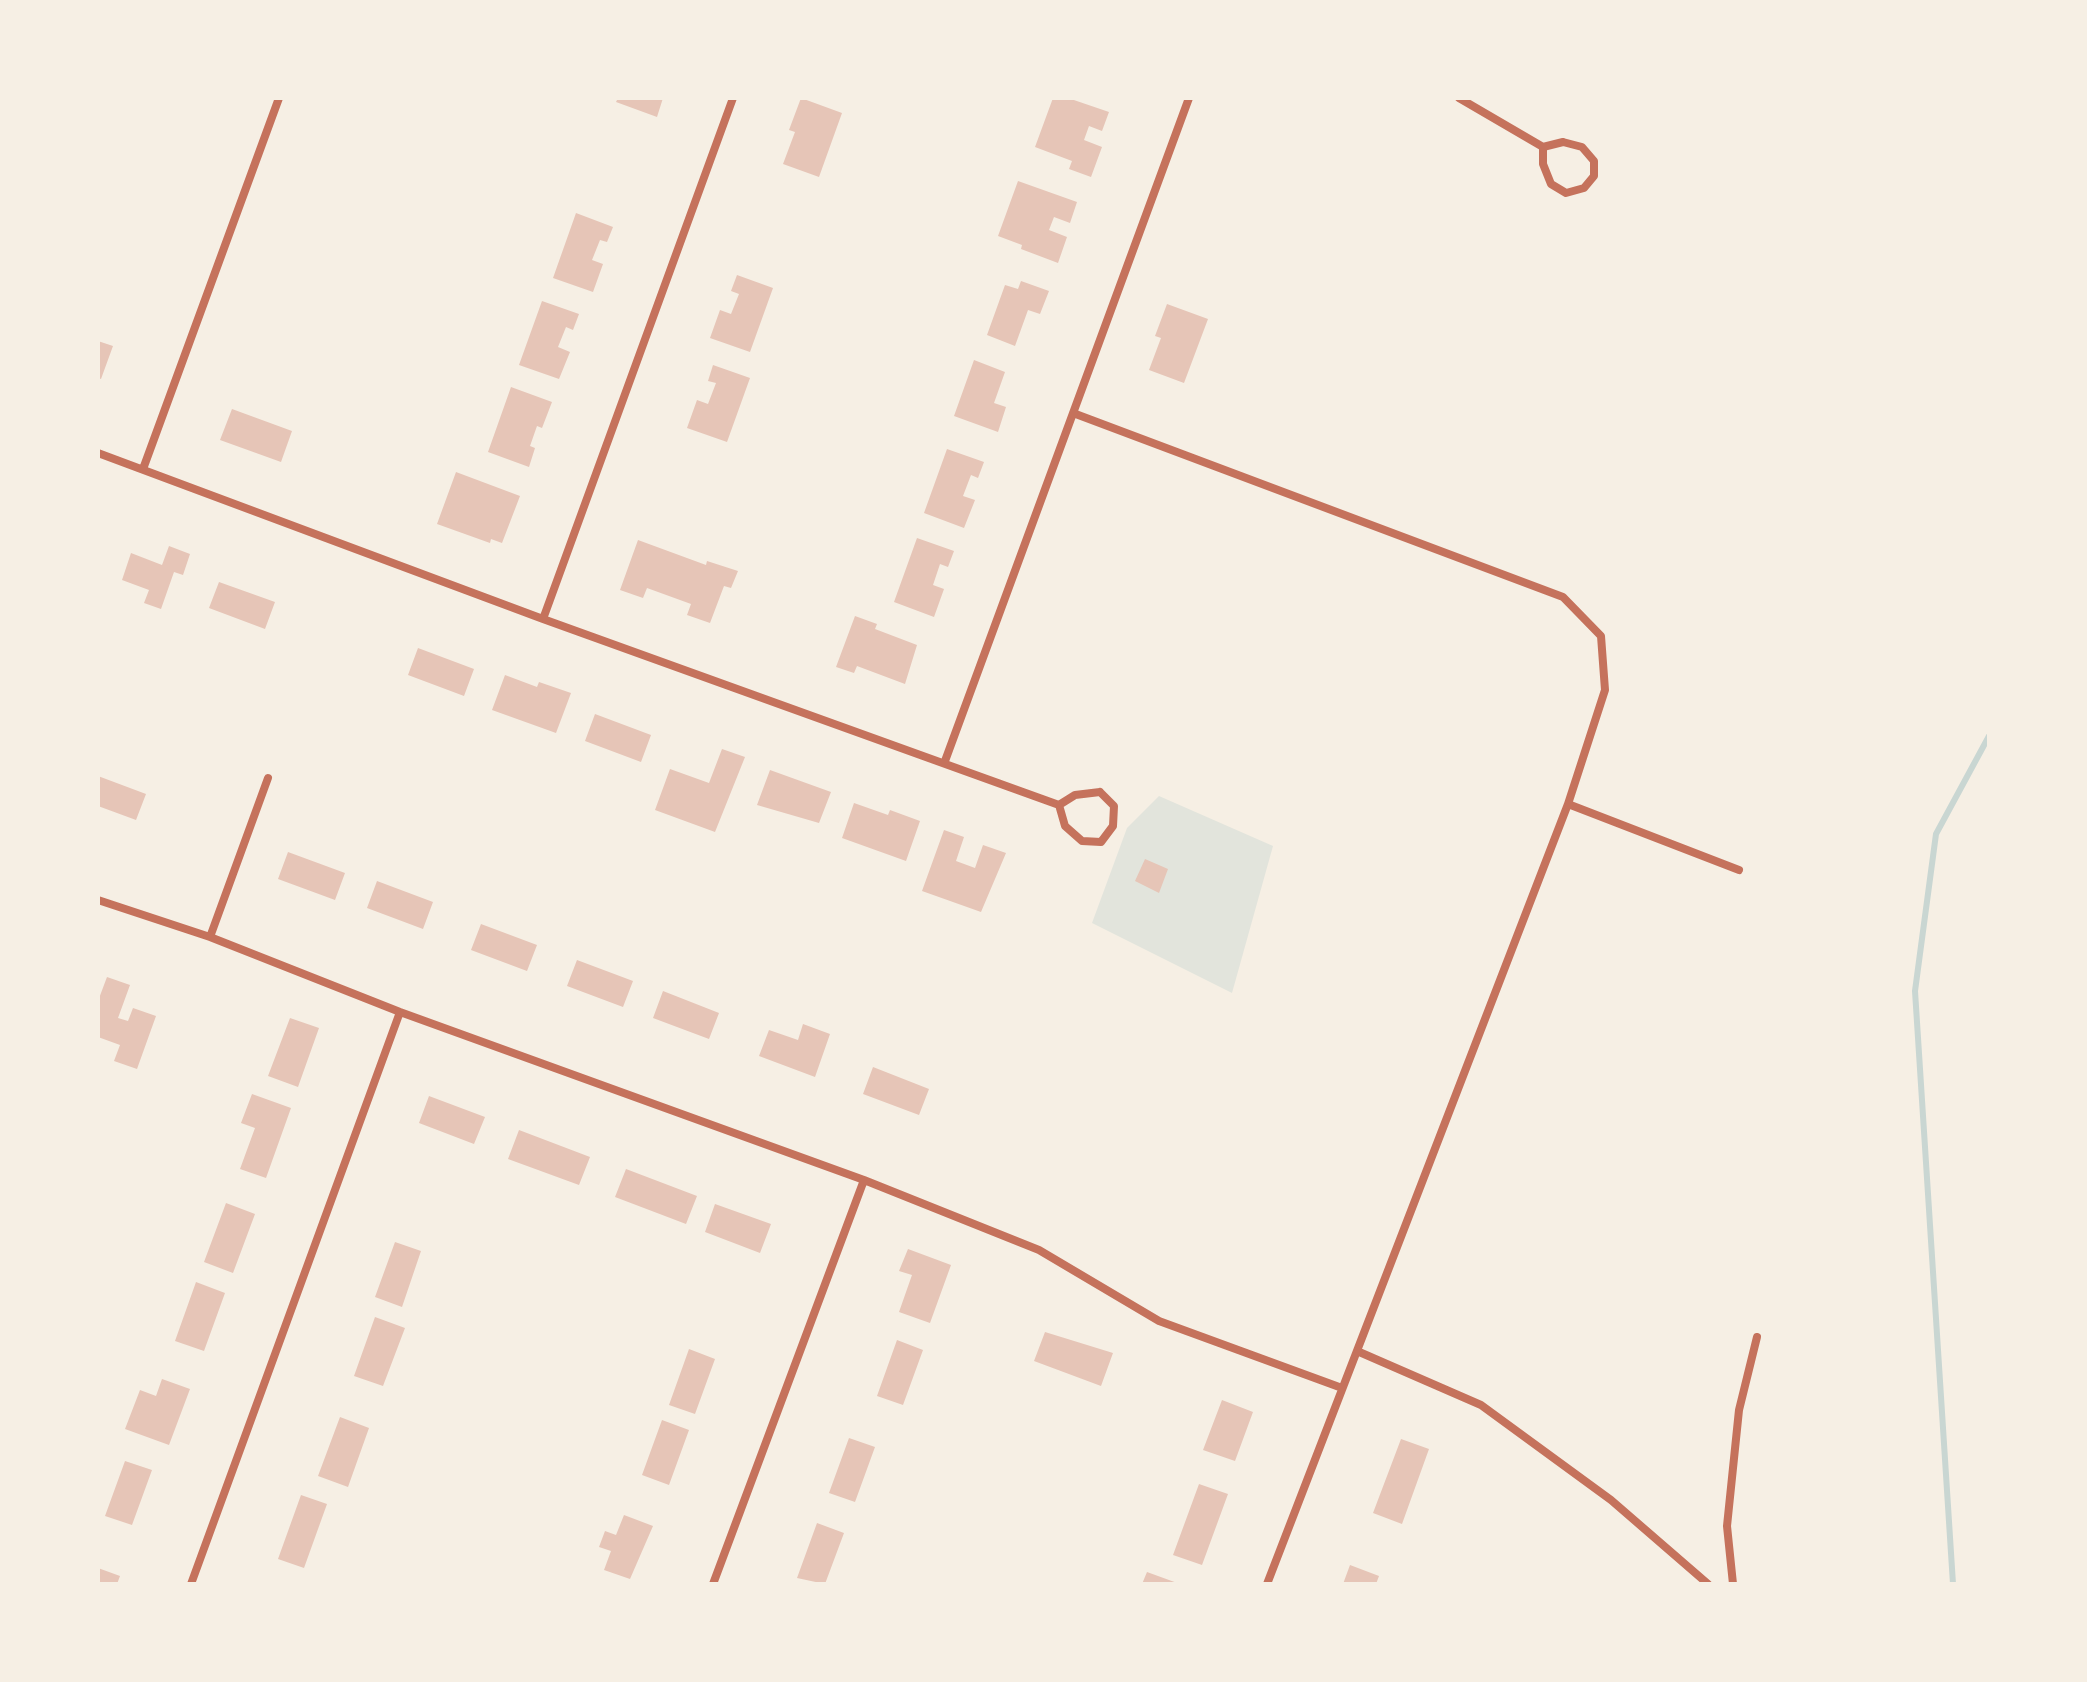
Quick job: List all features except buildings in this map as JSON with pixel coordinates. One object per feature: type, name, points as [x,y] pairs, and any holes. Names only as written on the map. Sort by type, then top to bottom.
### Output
[{"type":"street","points":[[143,469],[279,98]]},
{"type":"street","points":[[543,619],[733,98]]},
{"type":"street","points":[[945,761],[1189,98]]},
{"type":"street","points":[[1459,98],[1543,147],[1563,142],[1582,147],[1594,161],[1594,176],[1584,188],[1566,193],[1551,184],[1543,164],[1543,147]]},
{"type":"street","points":[[1073,413],[1563,597],[1601,636],[1605,690],[1568,804],[1267,1584]]},
{"type":"street","points":[[98,453],[543,619],[945,761],[1059,805]]},
{"type":"street","points":[[210,937],[268,778]]},
{"type":"street","points":[[1100,792],[1114,806],[1113,826],[1101,842],[1082,841],[1065,826],[1059,805],[1075,795],[1100,792]]},
{"type":"street","points":[[1568,804],[1739,870]]},
{"type":"street","points":[[98,900],[210,937],[400,1012],[864,1180],[1039,1250],[1159,1321],[1342,1388]]},
{"type":"street","points":[[191,1584],[400,1012]]},
{"type":"street","points":[[713,1584],[864,1180]]},
{"type":"street","points":[[1733,1584],[1727,1526],[1739,1410],[1757,1337]]},
{"type":"street","points":[[1357,1351],[1481,1405],[1611,1500],[1708,1584]]},
{"type":"shaded area","points":[[1159,796],[1273,846],[1232,993],[1092,923],[1127,828]]},
{"type":"waterway","points":[[1953,1584],[1915,991],[1936,834],[1989,736]]}]
